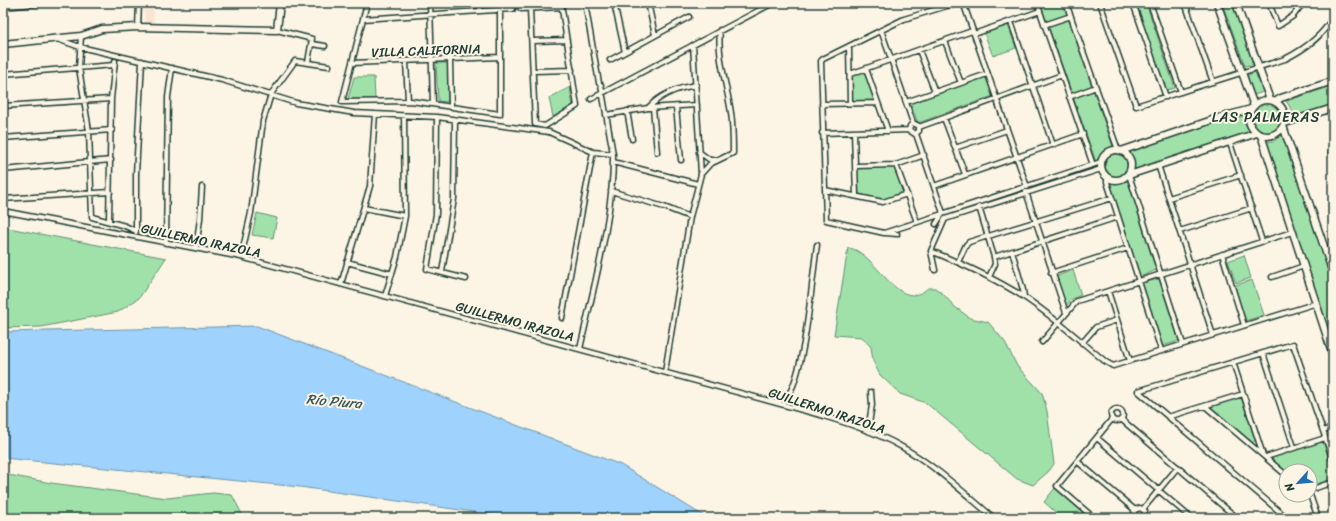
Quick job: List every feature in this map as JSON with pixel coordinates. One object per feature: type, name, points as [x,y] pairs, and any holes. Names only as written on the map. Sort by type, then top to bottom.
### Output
[{"type":"street","points":[[3,7],[45,3]]},
{"type":"street","points":[[138,27],[139,3]]},
{"type":"street","points":[[277,30],[280,3]]},
{"type":"street","points":[[367,3],[342,102],[408,101],[500,114],[500,10]]},
{"type":"street","points":[[430,3],[433,104]]},
{"type":"street","points":[[480,3],[480,11]]},
{"type":"street","points":[[518,3],[521,9],[562,5],[578,106],[545,126],[535,124],[534,71],[530,9]]},
{"type":"street","points":[[580,349],[607,220],[613,162],[603,92],[600,84],[585,3]]},
{"type":"street","points":[[614,3],[625,52]]},
{"type":"street","points":[[648,3],[655,35]]},
{"type":"street","points":[[591,98],[773,3]]},
{"type":"street","points":[[897,234],[884,233],[826,220],[822,133],[821,61],[904,19],[950,5],[978,3]]},
{"type":"street","points":[[1037,3],[1093,165]]},
{"type":"street","points":[[1066,3],[1119,150],[1126,154],[1131,163],[1128,175],[1183,344]]},
{"type":"street","points":[[1100,3],[1136,106],[1258,66],[1285,59],[1310,45],[1320,35],[1333,17]]},
{"type":"street","points":[[1133,3],[1166,97]]},
{"type":"street","points":[[1150,3],[1181,92]]},
{"type":"street","points":[[1186,3],[1213,82]]},
{"type":"street","points":[[1217,3],[1242,72],[1252,107],[1249,121],[1251,127],[1259,134],[1333,355]]},
{"type":"street","points":[[1236,3],[1272,101],[1284,112],[1284,124],[1333,273]]},
{"type":"street","points":[[1269,3],[1278,26],[1293,16],[1303,3]]},
{"type":"street","points":[[964,5],[1026,187]]},
{"type":"street","points":[[363,19],[513,9]]},
{"type":"street","points":[[850,74],[945,41],[1040,12]]},
{"type":"street","points":[[1044,25],[1071,16]]},
{"type":"street","points":[[610,60],[689,17]]},
{"type":"street","points":[[1011,22],[1053,145]]},
{"type":"street","points":[[3,44],[81,36],[102,29],[138,27],[277,30],[312,39],[308,62]]},
{"type":"street","points":[[701,174],[717,160],[733,153],[731,114],[721,62],[719,40],[720,30]]},
{"type":"street","points":[[881,30],[913,124],[919,127],[1062,75]]},
{"type":"street","points":[[81,36],[79,68],[89,131],[92,217],[109,221],[136,231]]},
{"type":"street","points":[[56,39],[80,47],[222,80],[296,103],[354,113],[437,117],[549,132],[593,152],[613,154]]},
{"type":"street","points":[[532,41],[567,40]]},
{"type":"street","points":[[945,41],[961,83]]},
{"type":"street","points":[[312,44],[325,46]]},
{"type":"street","points":[[664,372],[690,217],[701,174],[693,45]]},
{"type":"street","points":[[849,46],[850,103]]},
{"type":"street","points":[[919,50],[935,92]]},
{"type":"street","name":"VILLA CALIFORNIA","points":[[352,63],[500,56]]},
{"type":"street","points":[[450,59],[451,107]]},
{"type":"street","points":[[241,257],[251,213],[263,121],[271,94],[293,63],[299,60],[329,66]]},
{"type":"street","points":[[136,237],[136,174],[142,61]]},
{"type":"street","points":[[406,61],[408,101]]},
{"type":"street","points":[[3,74],[79,68],[114,63],[111,99],[112,130],[109,221]]},
{"type":"street","points":[[166,242],[168,97],[172,68]]},
{"type":"street","points":[[866,69],[888,131]]},
{"type":"street","points":[[534,71],[572,70]]},
{"type":"street","points":[[906,102],[987,74]]},
{"type":"street","points":[[1161,350],[1107,182],[1107,177],[1101,166],[1103,156],[1108,152],[1119,150],[1252,107],[1260,101],[1272,101],[1333,82]]},
{"type":"street","points":[[650,108],[666,94],[696,85]]},
{"type":"street","points":[[1069,97],[1096,87]]},
{"type":"street","points":[[3,106],[111,99]]},
{"type":"street","points":[[822,104],[877,103]]},
{"type":"street","points":[[606,115],[627,110],[697,105]]},
{"type":"street","points":[[676,107],[681,160]]},
{"type":"street","points":[[650,108],[657,152]]},
{"type":"street","points":[[1107,177],[1117,180],[1128,175],[1230,142],[1259,134],[1272,135],[1284,124],[1333,108]]},
{"type":"street","points":[[627,110],[632,139]]},
{"type":"street","points":[[341,284],[370,186],[375,114]]},
{"type":"street","points":[[385,296],[392,274],[405,216],[404,116]]},
{"type":"street","points":[[437,117],[436,214],[427,269],[466,279]]},
{"type":"street","points":[[944,118],[965,174]]},
{"type":"street","points":[[442,272],[454,199],[456,120]]},
{"type":"street","points":[[909,130],[910,126],[913,124]]},
{"type":"street","points":[[916,134],[919,131],[919,127]]},
{"type":"street","points":[[3,138],[112,130]]},
{"type":"street","points":[[822,133],[909,130],[913,134],[916,134],[943,213]]},
{"type":"street","points":[[955,148],[1007,130]]},
{"type":"street","points":[[854,132],[856,196]]},
{"type":"street","points":[[934,186],[1082,134]]},
{"type":"street","points":[[1230,142],[1262,241]]},
{"type":"street","points":[[1333,149],[1333,156]]},
{"type":"street","points":[[562,318],[593,152]]},
{"type":"street","points":[[699,152],[710,160],[717,160]]},
{"type":"street","points":[[855,166],[896,165],[924,155]]},
{"type":"street","points":[[3,170],[111,160]]},
{"type":"street","points":[[613,162],[698,184]]},
{"type":"street","points":[[896,165],[917,222]]},
{"type":"street","points":[[884,233],[1093,165],[1101,166]]},
{"type":"street","points":[[935,270],[930,250],[945,219],[1101,166]]},
{"type":"street","points":[[1158,166],[1213,335]]},
{"type":"street","points":[[1169,198],[1240,175]]},
{"type":"street","points":[[196,248],[202,187]]},
{"type":"street","points":[[825,190],[882,202],[907,194]]},
{"type":"street","points":[[611,191],[690,217]]},
{"type":"street","points":[[3,199],[91,192],[110,192]]},
{"type":"street","points":[[1026,192],[1051,273],[1066,313]]},
{"type":"street","points":[[958,262],[966,245],[988,236],[1112,198]]},
{"type":"street","points":[[979,207],[994,257],[995,264],[989,277]]},
{"type":"street","points":[[364,208],[405,216]]},
{"type":"street","points":[[1180,231],[1252,208]]},
{"type":"street","name":"GUILLERMO IRAZOLA","points":[[3,211],[241,257],[775,402],[868,430],[903,448],[923,461],[994,518]]},
{"type":"street","points":[[936,224],[943,213]]},
{"type":"street","points":[[994,257],[1118,217]]},
{"type":"street","points":[[1042,342],[1077,301],[1292,232]]},
{"type":"street","points":[[775,402],[787,397],[791,393],[796,378],[802,350],[816,246]]},
{"type":"street","points":[[1051,273],[1128,248]]},
{"type":"street","points":[[930,250],[989,277],[1024,297],[1113,366],[1161,350],[1317,304]]},
{"type":"street","points":[[1012,251],[1024,297]]},
{"type":"street","points":[[1222,254],[1244,325]]},
{"type":"street","points":[[347,262],[392,274]]},
{"type":"street","points":[[1272,277],[1304,266]]},
{"type":"street","points":[[1108,291],[1130,361]]},
{"type":"street","points":[[1082,343],[1096,327],[1117,320]]},
{"type":"street","points":[[1287,518],[1138,391],[1290,344],[1294,346],[1333,460]]},
{"type":"street","points":[[1263,353],[1294,447]]},
{"type":"street","points":[[1233,362],[1264,456]]},
{"type":"street","points":[[868,430],[872,405],[871,392]]},
{"type":"street","points":[[1168,417],[1243,394]]},
{"type":"street","points":[[1205,406],[1278,468]]},
{"type":"street","points":[[1094,518],[1057,486],[1112,420],[1111,413],[1116,409],[1121,411],[1121,419],[1237,518]]},
{"type":"street","points":[[1112,420],[1116,421],[1121,419]]},
{"type":"street","points":[[1323,431],[1333,428]]},
{"type":"street","points":[[1097,438],[1191,518]]},
{"type":"street","points":[[1264,456],[1326,438]]},
{"type":"street","points":[[1328,445],[1333,444]]},
{"type":"street","points":[[1078,462],[1135,510]]},
{"type":"street","points":[[1143,509],[1178,467]]},
{"type":"street","points":[[1318,487],[1333,482]]},
{"type":"street","points":[[1313,503],[1318,518]]},
{"type":"street","points":[[1135,510],[1138,508],[1143,509]]},
{"type":"street","points":[[1143,509],[1145,513],[1144,518]]},
{"type":"street","points":[[1135,510],[1133,514],[1135,518]]},
{"type":"shaded area","points":[[144,3],[153,3],[154,26],[145,26]]},
{"type":"green space","points":[[1040,3],[1063,3],[1113,147],[1106,150],[1096,162]]},
{"type":"green space","points":[[1136,3],[1146,3],[1175,88],[1166,90]]},
{"type":"green space","points":[[1222,3],[1232,3],[1253,64],[1245,66]]},
{"type":"green space","points":[[1008,25],[1016,48],[993,56],[984,33]]},
{"type":"green space","points":[[436,63],[448,63],[448,102],[438,101]]},
{"type":"green space","points":[[864,71],[875,100],[852,101],[851,76]]},
{"type":"green space","points":[[1255,72],[1263,92],[1254,95],[1247,76]]},
{"type":"green space","points":[[986,76],[993,96],[918,123],[910,103]]},
{"type":"green space","points":[[354,77],[374,77],[375,99],[348,99]]},
{"type":"green space","points":[[1333,86],[1333,106],[1293,119],[1292,110],[1286,101]]},
{"type":"green space","points":[[570,87],[573,107],[553,117],[549,98]]},
{"type":"green space","points":[[1267,103],[1277,108],[1282,118],[1277,128],[1267,133],[1257,128],[1252,118],[1257,108]]},
{"type":"green space","points":[[1244,113],[1246,114],[1244,116],[1245,124],[1250,131],[1251,130],[1251,133],[1137,170],[1133,167],[1129,149]]},
{"type":"green space","points":[[1283,134],[1333,283],[1333,347],[1265,142],[1274,141]]},
{"type":"green space","points":[[1116,152],[1125,156],[1129,165],[1125,174],[1116,178],[1107,174],[1103,165],[1107,156]]},
{"type":"green space","points":[[894,166],[904,192],[881,200],[859,195],[857,168]]},
{"type":"green space","points":[[1128,181],[1156,270],[1140,277],[1110,184]]},
{"type":"green space","points":[[257,213],[277,218],[273,238],[252,235]]},
{"type":"green space","points":[[3,227],[166,258],[139,298],[118,312],[41,327],[3,328]]},
{"type":"green space","points":[[848,248],[858,251],[868,259],[896,288],[906,294],[917,294],[928,288],[935,288],[955,307],[970,318],[988,322],[1005,342],[1017,366],[1042,393],[1047,411],[1054,464],[1048,472],[1033,485],[1017,479],[926,403],[900,394],[880,375],[873,361],[871,347],[862,337],[834,335]]},
{"type":"green space","points":[[1244,255],[1251,278],[1236,283],[1228,261]]},
{"type":"green space","points":[[1073,270],[1081,295],[1072,299],[1066,306],[1055,277]]},
{"type":"green space","points":[[1159,279],[1179,341],[1162,346],[1142,283]]},
{"type":"green space","points":[[1252,280],[1264,315],[1245,321],[1233,286]]},
{"type":"green space","points":[[1241,397],[1255,440],[1253,443],[1209,406]]},
{"type":"green space","points":[[1323,441],[1333,472],[1333,479],[1318,484],[1318,463],[1278,463],[1278,465],[1270,458]]},
{"type":"green space","points":[[3,474],[51,483],[167,498],[213,493],[232,495],[244,518],[3,518]]},
{"type":"green space","points":[[1055,488],[1089,518],[1062,518],[1044,502]]},
{"type":"water","name":"Río Piura","points":[[257,326],[621,465],[707,518],[501,518],[495,515],[300,487],[3,458],[3,332]]},
{"type":"district","name":"LAS PALMERAS","points":[[1266,117]]}]
